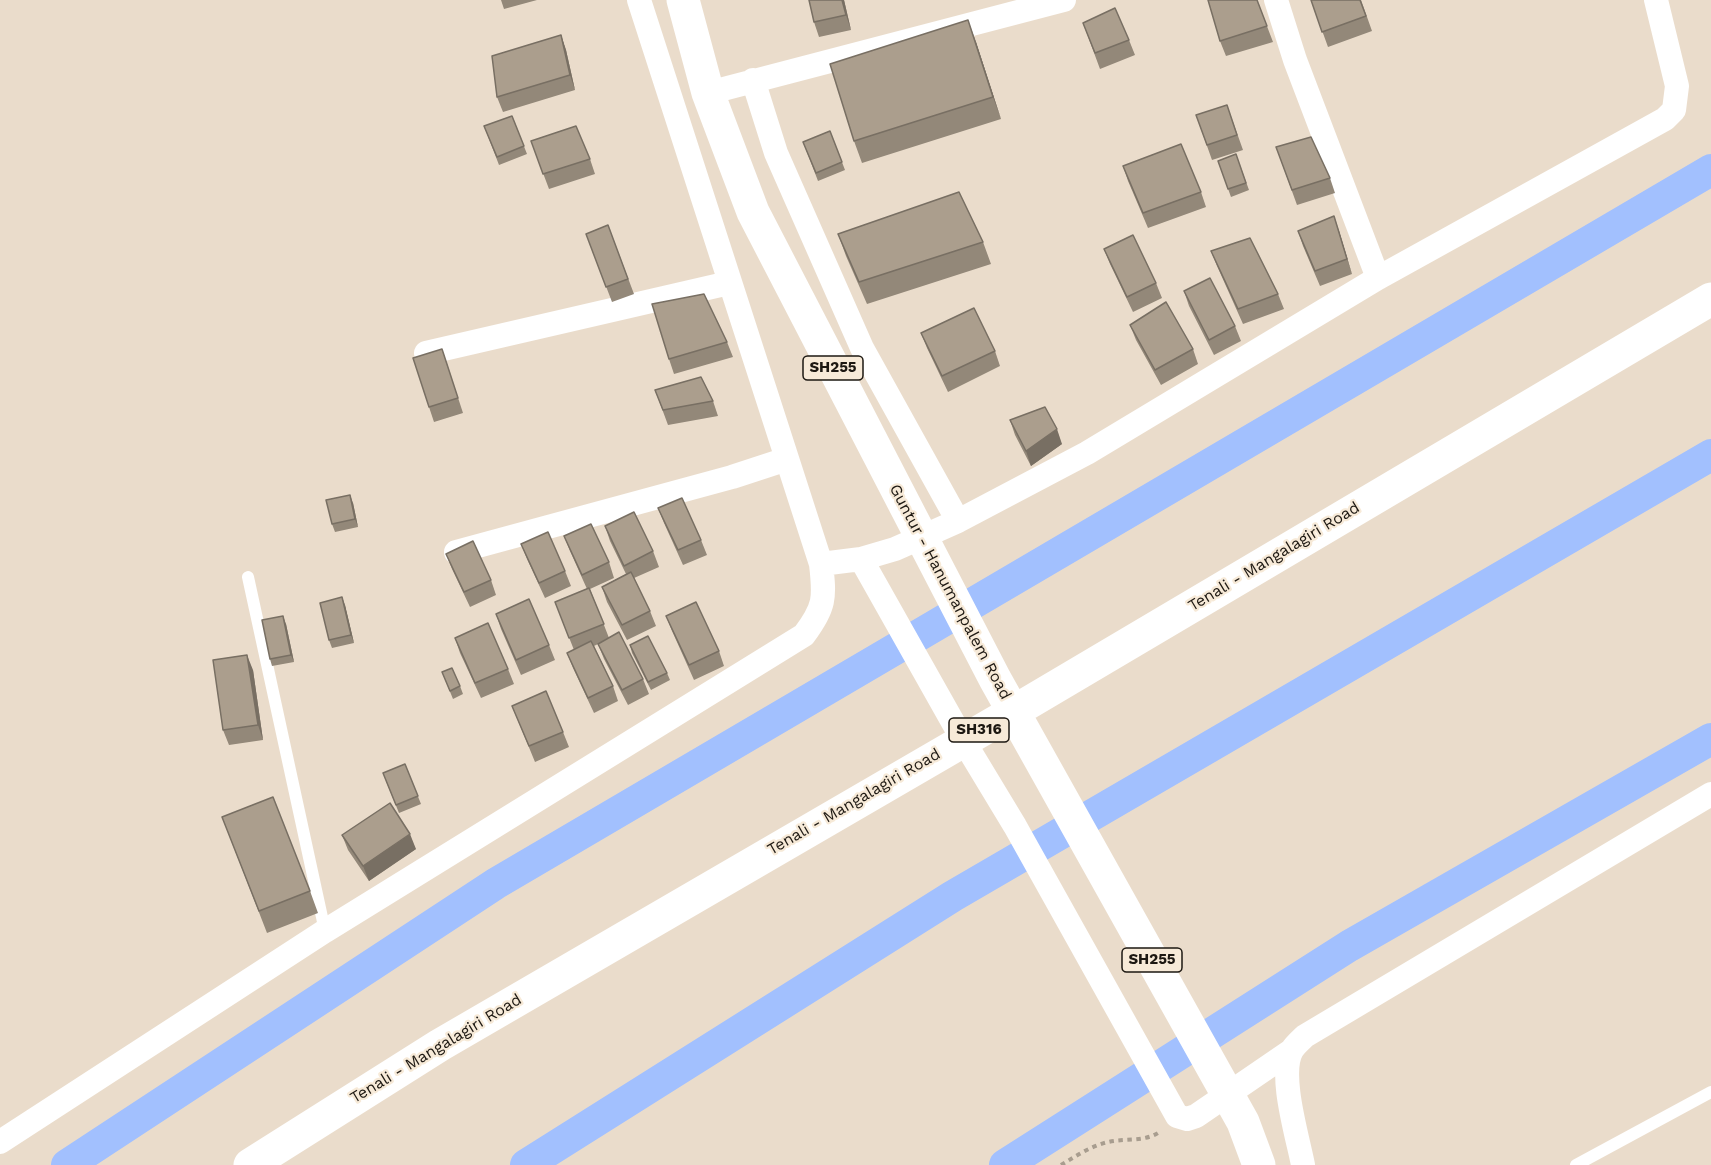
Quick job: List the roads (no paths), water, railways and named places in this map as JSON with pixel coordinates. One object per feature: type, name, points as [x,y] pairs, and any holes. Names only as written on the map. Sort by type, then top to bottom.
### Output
[{"type":"main road","name":"Guntur - Hanumanpalem Road","points":[[683,0],[708,93],[753,212],[995,679],[1243,1122],[1259,1165]]},
{"type":"main road","name":"Tenali - Mangalagiri Road","points":[[250,1165],[440,1045],[1013,712],[1711,298]]},
{"type":"street","points":[[0,1142],[324,931],[804,635],[820,614],[824,589],[821,564],[639,0]]},
{"type":"street","points":[[708,93],[1064,0]]},
{"type":"street","points":[[1276,0],[1295,60],[1378,278]]},
{"type":"street","points":[[821,564],[861,559],[894,549],[958,521],[1087,453],[1378,278],[1665,119],[1674,110],[1677,86],[1656,0]]},
{"type":"street","points":[[753,80],[777,153],[862,348],[958,521]]},
{"type":"street","points":[[426,353],[729,283]]},
{"type":"street","points":[[456,552],[732,477],[787,459]]},
{"type":"street","points":[[861,559],[963,740],[1015,826],[1172,1110],[1187,1119],[1196,1116],[1292,1050],[1305,1036],[1711,794]]},
{"type":"street","points":[[1292,1050],[1288,1084],[1303,1165]]},
{"type":"lane","points":[[248,578],[324,931]]},
{"type":"lane","points":[[1576,1165],[1711,1092]]},
{"type":"waterway","points":[[67,1165],[495,884],[1711,170]]},
{"type":"waterway","points":[[526,1165],[953,896],[1711,455]]},
{"type":"waterway","points":[[1005,1165],[1349,946],[1711,739]]}]
